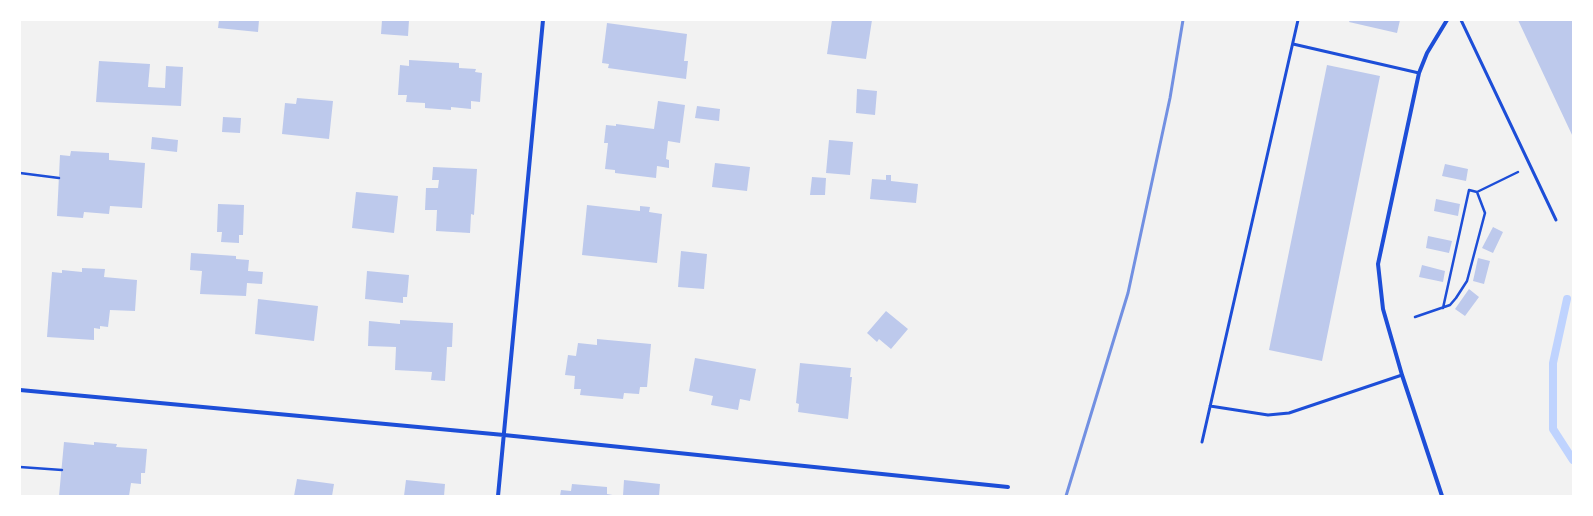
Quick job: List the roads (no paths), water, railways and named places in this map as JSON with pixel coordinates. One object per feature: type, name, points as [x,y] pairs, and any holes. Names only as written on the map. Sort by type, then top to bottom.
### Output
[{"type":"street","points":[[498,496],[543,20]]},
{"type":"street","points":[[1442,496],[1402,376],[1383,309],[1378,264],[1419,73],[1427,53],[1447,20]]},
{"type":"street","points":[[20,390],[504,435],[1008,486]]},
{"type":"lane","points":[[1202,442],[1298,20]]},
{"type":"lane","points":[[1461,20],[1556,220]]},
{"type":"lane","points":[[1292,44],[1419,73]]},
{"type":"lane","points":[[1210,406],[1268,415],[1288,413],[1402,376]]},
{"type":"waterway","points":[[1567,299],[1553,363],[1553,429],[1573,460]]},
{"type":"railway","points":[[1066,496],[1128,293],[1170,98],[1183,20]]}]
